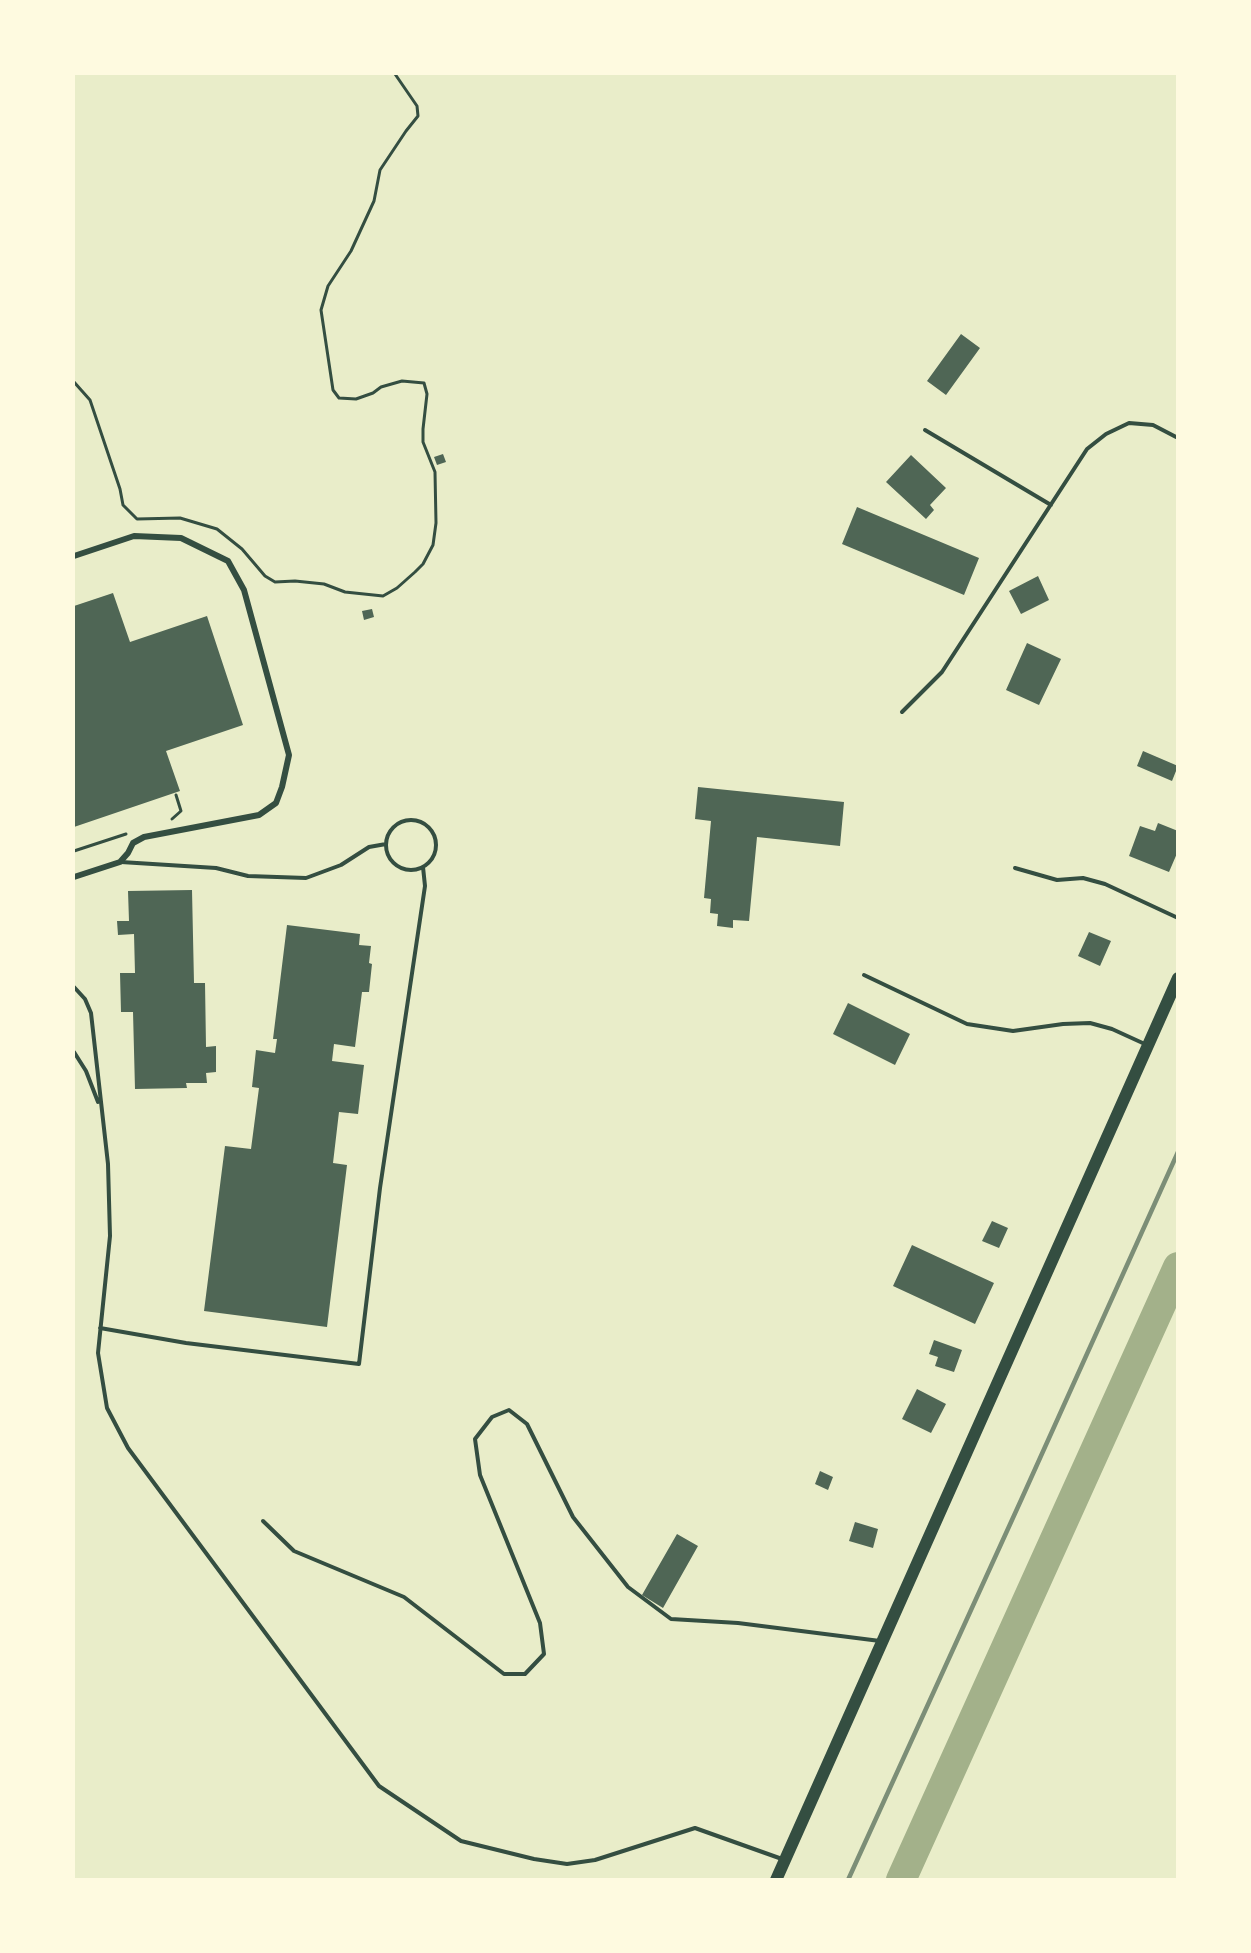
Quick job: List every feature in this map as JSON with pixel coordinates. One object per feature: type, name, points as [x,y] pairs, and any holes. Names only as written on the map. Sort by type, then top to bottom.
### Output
[{"type":"main road","points":[[776,1880],[1178,978]]},
{"type":"street","points":[[74,556],[134,536],[181,538],[228,561],[244,590],[289,755],[276,802],[259,815],[144,837],[133,843],[120,862],[74,877]]},
{"type":"lane","points":[[902,712],[942,672],[1087,449],[1106,434],[1129,423],[1153,425],[1178,438]]},
{"type":"lane","points":[[925,430],[1050,505]]},
{"type":"lane","points":[[413,820],[428,826],[435,840],[433,855],[423,867],[408,870],[395,864],[387,852],[386,844],[391,829],[397,824],[413,820]]},
{"type":"lane","points":[[120,862],[216,868],[248,876],[306,878],[341,865],[369,848],[386,844]]},
{"type":"lane","points":[[100,1328],[186,1343],[359,1364],[380,1188],[424,886],[423,867]]},
{"type":"lane","points":[[1015,868],[1058,880],[1083,878],[1105,884],[1178,918]]},
{"type":"lane","points":[[864,975],[967,1024],[1013,1031],[1090,1023],[1112,1029],[1148,1046]]},
{"type":"lane","points":[[74,987],[84,999],[91,1013],[108,1164],[110,1236],[98,1353],[107,1408],[128,1448],[379,1786],[461,1841],[534,1859],[567,1864],[595,1860],[695,1828],[785,1860]]},
{"type":"lane","points":[[74,1052],[86,1071],[101,1108]]},
{"type":"lane","points":[[262,1521],[294,1551],[404,1597],[504,1674],[525,1674],[544,1654],[540,1623],[480,1475],[475,1439],[492,1417],[509,1410],[528,1424],[573,1517],[586,1534],[628,1587],[671,1619],[738,1623],[884,1641]]},
{"type":"path","points":[[74,382],[90,400],[120,489],[123,505],[137,519],[180,518],[217,529],[242,549],[265,576],[275,582],[295,581],[324,584],[345,592],[382,596],[397,588],[415,572],[423,564],[433,545],[436,523],[435,472],[423,442],[427,394],[424,383],[402,381],[381,387],[373,393],[356,399],[339,398],[333,390],[321,310],[328,286],[351,250],[374,201],[380,170],[418,116],[417,106],[395,74]]},
{"type":"building","points":[[961,334],[980,348],[946,395],[927,381]]},
{"type":"building","points":[[443,454],[446,462],[437,465],[434,457]]},
{"type":"building","points":[[911,455],[946,488],[930,505],[934,510],[926,519],[886,482]]},
{"type":"building","points":[[857,507],[979,558],[964,595],[842,544]]},
{"type":"building","points":[[1038,576],[1049,600],[1021,614],[1009,591]]},
{"type":"building","points":[[113,593],[130,642],[207,616],[243,725],[166,751],[180,791],[74,827],[74,606]]},
{"type":"building","points":[[372,609],[374,617],[364,620],[362,611]]},
{"type":"building","points":[[1027,643],[1061,659],[1039,705],[1006,690]]},
{"type":"building","points":[[1143,751],[1178,766],[1172,781],[1137,766]]},
{"type":"building","points":[[698,787],[844,802],[840,846],[757,837],[749,921],[733,920],[733,928],[717,926],[718,914],[710,913],[711,899],[704,898],[711,821],[695,819]]},
{"type":"building","points":[[1158,823],[1178,831],[1178,851],[1169,872],[1129,856],[1140,826],[1155,831]]},
{"type":"building","points":[[192,890],[194,983],[205,983],[206,1047],[216,1046],[216,1072],[206,1073],[207,1083],[186,1083],[187,1088],[135,1089],[133,1012],[121,1012],[120,973],[135,973],[134,934],[118,935],[117,921],[129,921],[128,891]]},
{"type":"building","points":[[287,925],[360,934],[359,945],[371,946],[369,992],[362,992],[355,1047],[334,1044],[332,1061],[364,1065],[358,1114],[339,1112],[333,1163],[347,1165],[327,1327],[204,1311],[225,1146],[251,1149],[259,1088],[252,1087],[256,1050],[275,1053],[277,1039],[273,1039]]},
{"type":"building","points":[[1089,932],[1111,941],[1100,966],[1078,956]]},
{"type":"building","points":[[848,1003],[910,1034],[895,1065],[833,1034]]},
{"type":"building","points":[[992,1221],[1008,1228],[999,1248],[982,1241]]},
{"type":"building","points":[[912,1245],[994,1283],[975,1324],[893,1286]]},
{"type":"building","points":[[934,1340],[962,1350],[954,1372],[935,1366],[938,1357],[929,1354]]},
{"type":"building","points":[[917,1389],[946,1404],[931,1433],[902,1419]]},
{"type":"building","points":[[820,1471],[833,1477],[828,1490],[815,1484]]},
{"type":"building","points":[[855,1522],[878,1529],[873,1548],[849,1541]]},
{"type":"building","points":[[677,1534],[698,1546],[663,1608],[642,1595]]},
{"type":"waterway","points":[[901,1880],[1178,1267]]},
{"type":"railway","points":[[848,1880],[1178,1152]]}]
